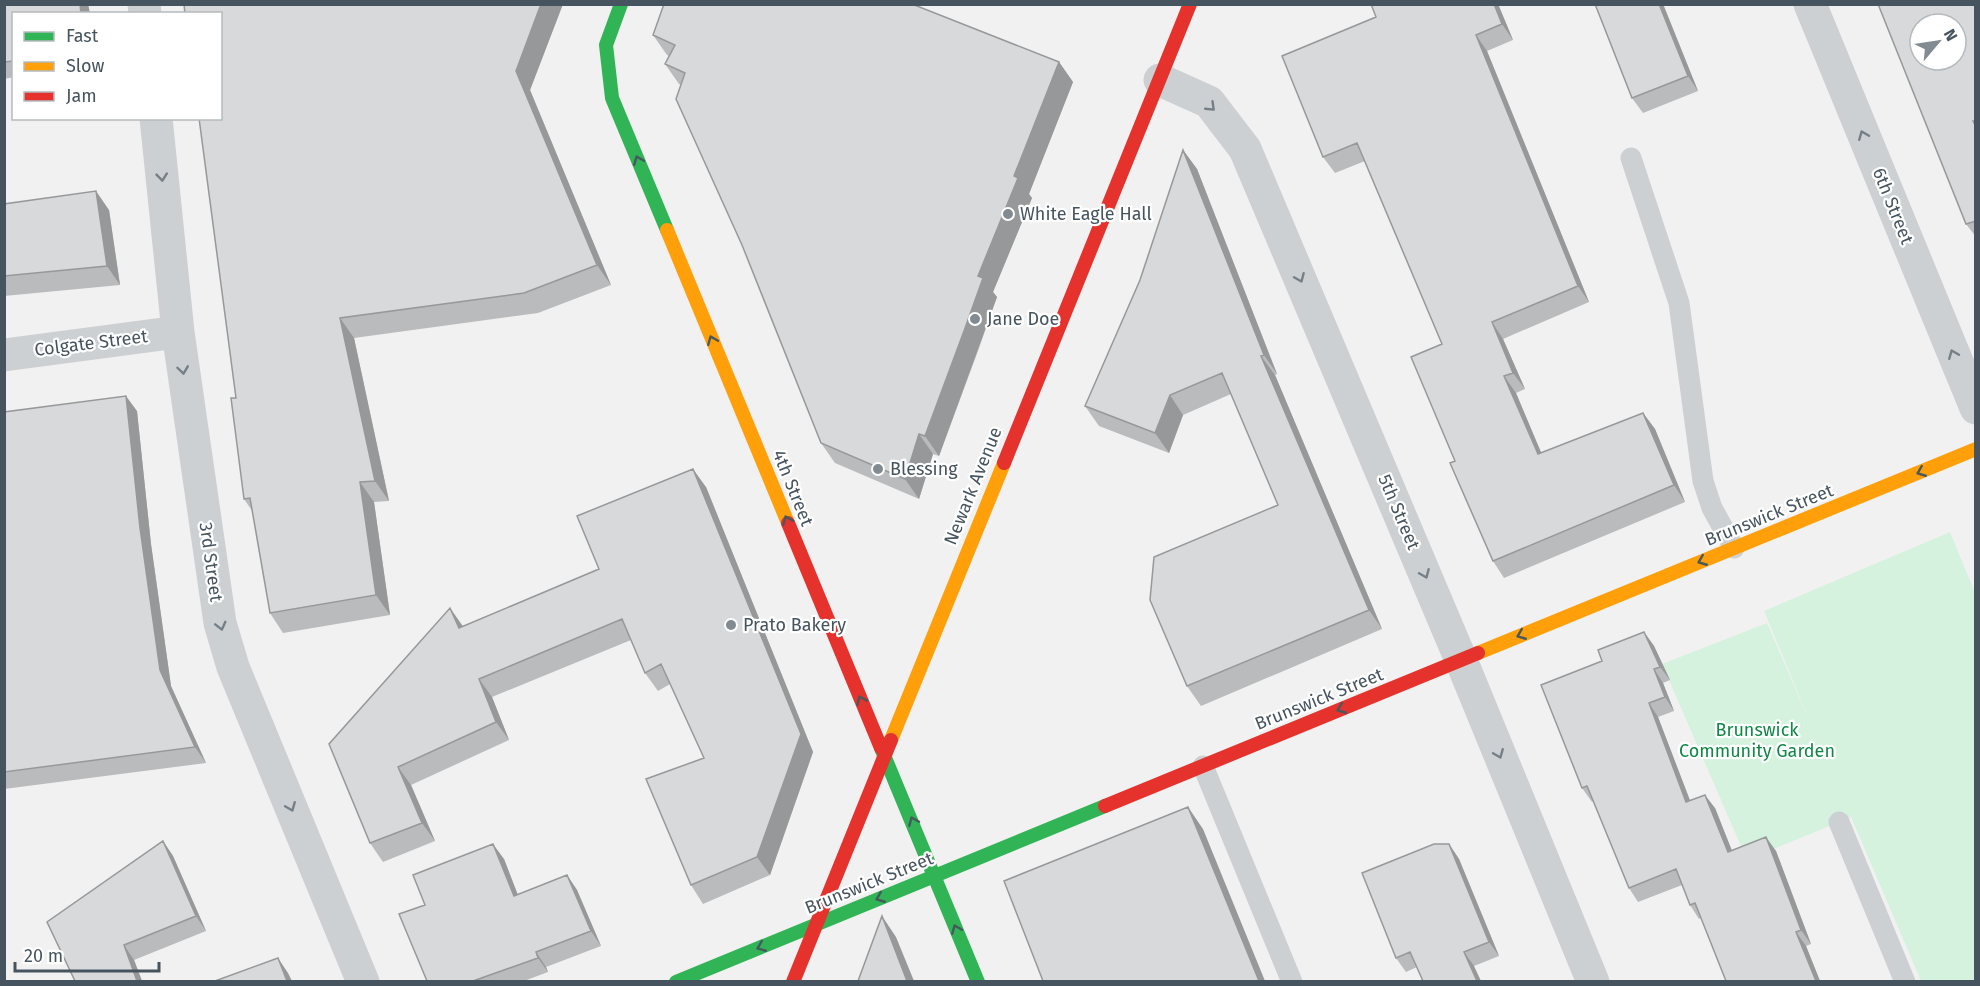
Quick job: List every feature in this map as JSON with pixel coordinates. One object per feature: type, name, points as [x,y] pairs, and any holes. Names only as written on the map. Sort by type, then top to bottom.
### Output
[{"type":"street","name":"4th Street","points":[[621,4],[606,45],[612,98],[978,981]]},
{"type":"street","name":"Newark Avenue","points":[[793,981],[1190,4]]},
{"type":"street","name":"6th Street","points":[[1810,4],[1976,408]]},
{"type":"street","name":"5th Street","points":[[1160,80],[1209,102],[1245,149],[1461,660],[1593,981]]},
{"type":"street","name":"3rd Street","points":[[156,120],[178,332],[220,623],[233,667],[363,981]]},
{"type":"street","name":"Colgate Street","points":[[4,355],[178,332]]},
{"type":"street","name":"Brunswick Street","points":[[676,981],[1976,450]]},
{"type":"lane","points":[[1631,158],[1679,303],[1703,481],[1712,508],[1734,548]]},
{"type":"lane","points":[[1203,766],[1292,981]]},
{"type":"lane","points":[[1839,822],[1905,981]]},
{"type":"green space","name":"Brunswick Community Garden","points":[[1950,532],[1975,593],[1975,981],[1921,981],[1851,817],[1747,860],[1662,664],[1767,623],[1812,727],[1764,611]]},
{"type":"building","points":[[4,4],[80,4],[81,12],[12,12],[12,61],[4,62]]},
{"type":"building","points":[[184,4],[541,4],[516,71],[597,265],[524,293],[340,318],[375,481],[360,482],[376,595],[270,613],[250,498],[244,499],[231,398],[236,398],[199,120],[222,120],[222,12],[185,12]]},
{"type":"building","points":[[664,4],[912,4],[1059,62],[1014,176],[1018,178],[978,276],[983,278],[964,331],[925,436],[919,434],[905,479],[821,443],[742,245],[676,99],[685,73],[665,64],[675,45],[653,35]]},
{"type":"building","points":[[1371,4],[1494,4],[1502,24],[1476,35],[1578,286],[1492,322],[1513,373],[1504,376],[1538,454],[1643,413],[1674,485],[1493,561],[1450,463],[1455,461],[1411,357],[1442,344],[1357,143],[1323,157],[1282,56],[1376,17]]},
{"type":"building","points":[[1595,4],[1659,4],[1688,76],[1632,98]]},
{"type":"building","points":[[1878,4],[1976,4],[1976,121],[1973,121],[1976,127],[1976,221],[1966,224]]},
{"type":"building","points":[[1183,150],[1264,355],[1261,356],[1369,610],[1187,686],[1150,600],[1154,557],[1278,505],[1222,373],[1170,395],[1155,433],[1085,406],[1140,280]]},
{"type":"building","points":[[96,191],[107,266],[4,276],[4,204]]},
{"type":"building","points":[[126,396],[140,528],[160,670],[195,747],[4,772],[4,412]]},
{"type":"building","points":[[693,469],[801,734],[757,857],[691,885],[646,779],[704,758],[661,664],[645,673],[622,619],[479,679],[496,722],[398,767],[422,823],[370,843],[329,744],[450,608],[459,628],[599,569],[577,516]]},
{"type":"building","points":[[1644,632],[1660,667],[1654,669],[1665,697],[1649,703],[1686,802],[1705,795],[1728,852],[1766,837],[1801,930],[1796,932],[1816,981],[1726,981],[1695,903],[1690,905],[1676,869],[1629,888],[1587,786],[1582,788],[1541,685],[1602,661],[1598,650]]},
{"type":"building","points":[[1188,807],[1259,981],[1043,981],[1004,881]]},
{"type":"building","points":[[163,841],[196,916],[124,945],[137,981],[75,981],[47,922]]},
{"type":"building","points":[[493,844],[514,896],[567,875],[591,931],[536,952],[538,958],[473,981],[427,981],[399,914],[425,905],[413,875]]},
{"type":"building","points":[[1434,844],[1449,844],[1489,942],[1464,952],[1477,981],[1423,981],[1410,952],[1396,958],[1362,873]]},
{"type":"building","points":[[882,916],[907,981],[858,981]]},
{"type":"building","points":[[278,958],[287,981],[215,981]]},
{"type":"traffic: fast","points":[[621,4],[606,45],[612,98],[667,230]]},
{"type":"traffic: fast","points":[[881,748],[978,982]]},
{"type":"traffic: fast","points":[[676,982],[1105,806]]},
{"type":"traffic: slow","points":[[667,230],[788,523]]},
{"type":"traffic: slow","points":[[1478,653],[1976,449]]},
{"type":"traffic: slow","points":[[891,740],[1004,463]]},
{"type":"traffic: jam","points":[[1004,463],[1190,4]]},
{"type":"traffic: jam","points":[[788,523],[881,748]]},
{"type":"traffic: jam","points":[[1105,806],[1478,653]]},
{"type":"traffic: jam","points":[[793,982],[891,740]]},
{"type":"place","name":"White Eagle Hall","points":[[1008,214]]},
{"type":"place","name":"Jane Doe","points":[[975,319]]},
{"type":"place","name":"Blessing","points":[[878,469]]},
{"type":"place","name":"Prato Bakery","points":[[731,625]]}]
